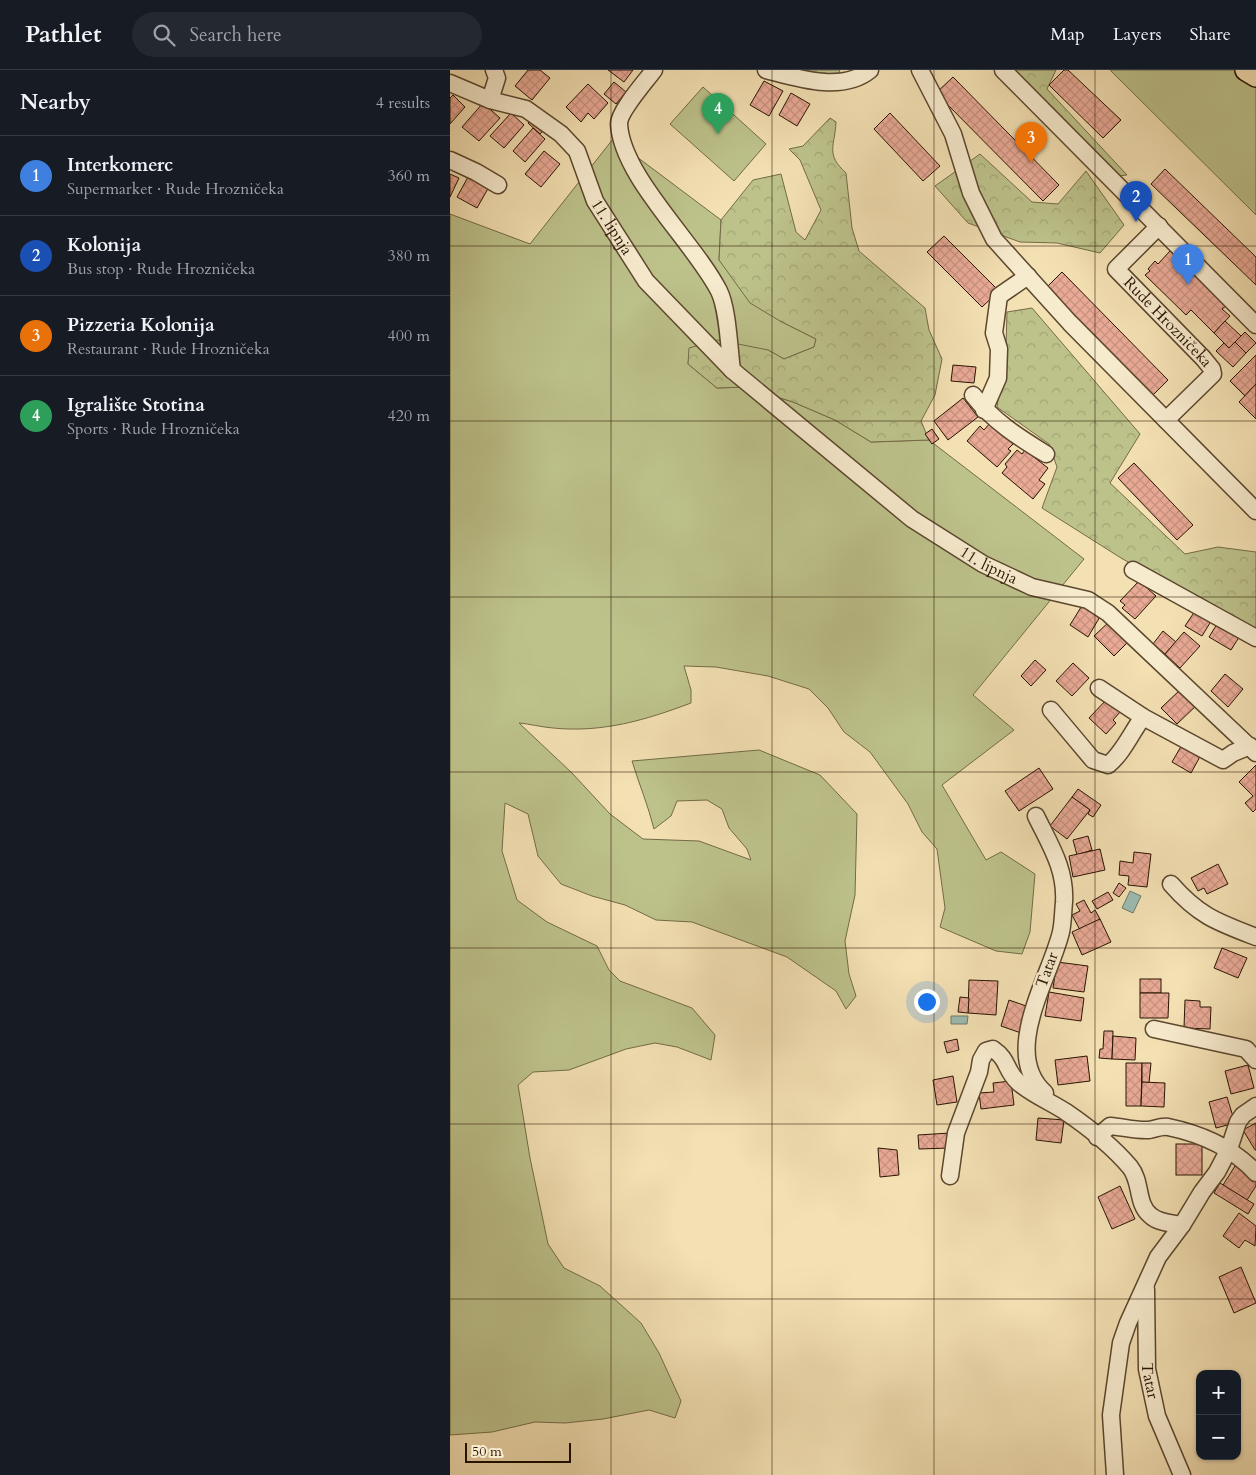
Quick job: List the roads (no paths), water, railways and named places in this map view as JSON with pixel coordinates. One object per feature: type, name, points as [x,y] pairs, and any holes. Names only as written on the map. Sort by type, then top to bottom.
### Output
[{"type":"main road","points":[[1246,70],[1256,76]]},
{"type":"street","points":[[490,100],[497,78],[494,70]]},
{"type":"street","points":[[654,70],[627,106],[619,122],[627,159],[720,292],[732,370]]},
{"type":"street","points":[[766,70],[790,76],[837,83],[860,78],[870,70]]},
{"type":"street","points":[[920,70],[953,134],[971,193],[994,239],[1256,512]]},
{"type":"street","points":[[1003,70],[1256,325]]},
{"type":"street","name":"11. lipnja","points":[[450,84],[490,100],[526,109],[561,134],[577,151],[595,201],[646,281],[732,370],[912,519],[983,564],[1032,587],[1088,600],[1108,613],[1253,750]]},
{"type":"street","points":[[450,160],[498,185]]},
{"type":"street","name":"Rude Hrozničeka","points":[[1159,226],[1116,269],[1203,358],[1212,369],[1213,374],[1166,420]]},
{"type":"street","points":[[984,410],[998,378],[999,349],[994,333],[999,296],[1028,276]]},
{"type":"street","points":[[973,395],[984,410],[1013,434],[1046,454]]},
{"type":"street","points":[[1133,570],[1256,638]]},
{"type":"street","name":"11. lipnja","points":[[1099,688],[1143,717],[1223,760],[1232,753],[1253,750]]},
{"type":"street","points":[[1051,710],[1093,760],[1108,765],[1119,756],[1129,735],[1143,717]]},
{"type":"street","name":"Tatar","points":[[1036,816],[1062,870],[1064,900],[1061,932],[1031,1014],[1027,1057],[1031,1076],[1038,1087],[1130,1168],[1140,1189],[1141,1204],[1149,1215],[1157,1220],[1182,1225]]},
{"type":"street","points":[[1171,884],[1187,903],[1220,925],[1256,937]]},
{"type":"street","points":[[1154,1029],[1246,1049],[1256,1060]]},
{"type":"street","name":"Tatar","points":[[950,1176],[956,1133],[979,1072],[980,1060],[986,1051],[993,1050],[1003,1056],[1007,1068],[1018,1082],[1067,1113]]},
{"type":"street","name":"Tatar","points":[[1114,1475],[1111,1415],[1121,1343],[1158,1257],[1182,1225],[1230,1149],[1238,1122],[1243,1115],[1256,1106]]},
{"type":"street","points":[[1097,1138],[1110,1126],[1150,1130],[1166,1127],[1204,1138],[1230,1149],[1256,1173]]},
{"type":"street","name":"Tatar","points":[[1146,1282],[1147,1369],[1157,1416],[1182,1475]]},
{"type":"water","points":[[1130,891],[1141,896],[1133,913],[1122,908]]},
{"type":"water","points":[[951,1016],[968,1016],[967,1024],[951,1024]]},
{"type":"place","name":"Igralište Stotina","points":[[718,134]]},
{"type":"place","name":"Pizzeria Kolonija","points":[[1031,163]]},
{"type":"place","name":"Kolonija","points":[[1136,222]]},
{"type":"place","name":"Interkomerc","points":[[1188,285]]}]
